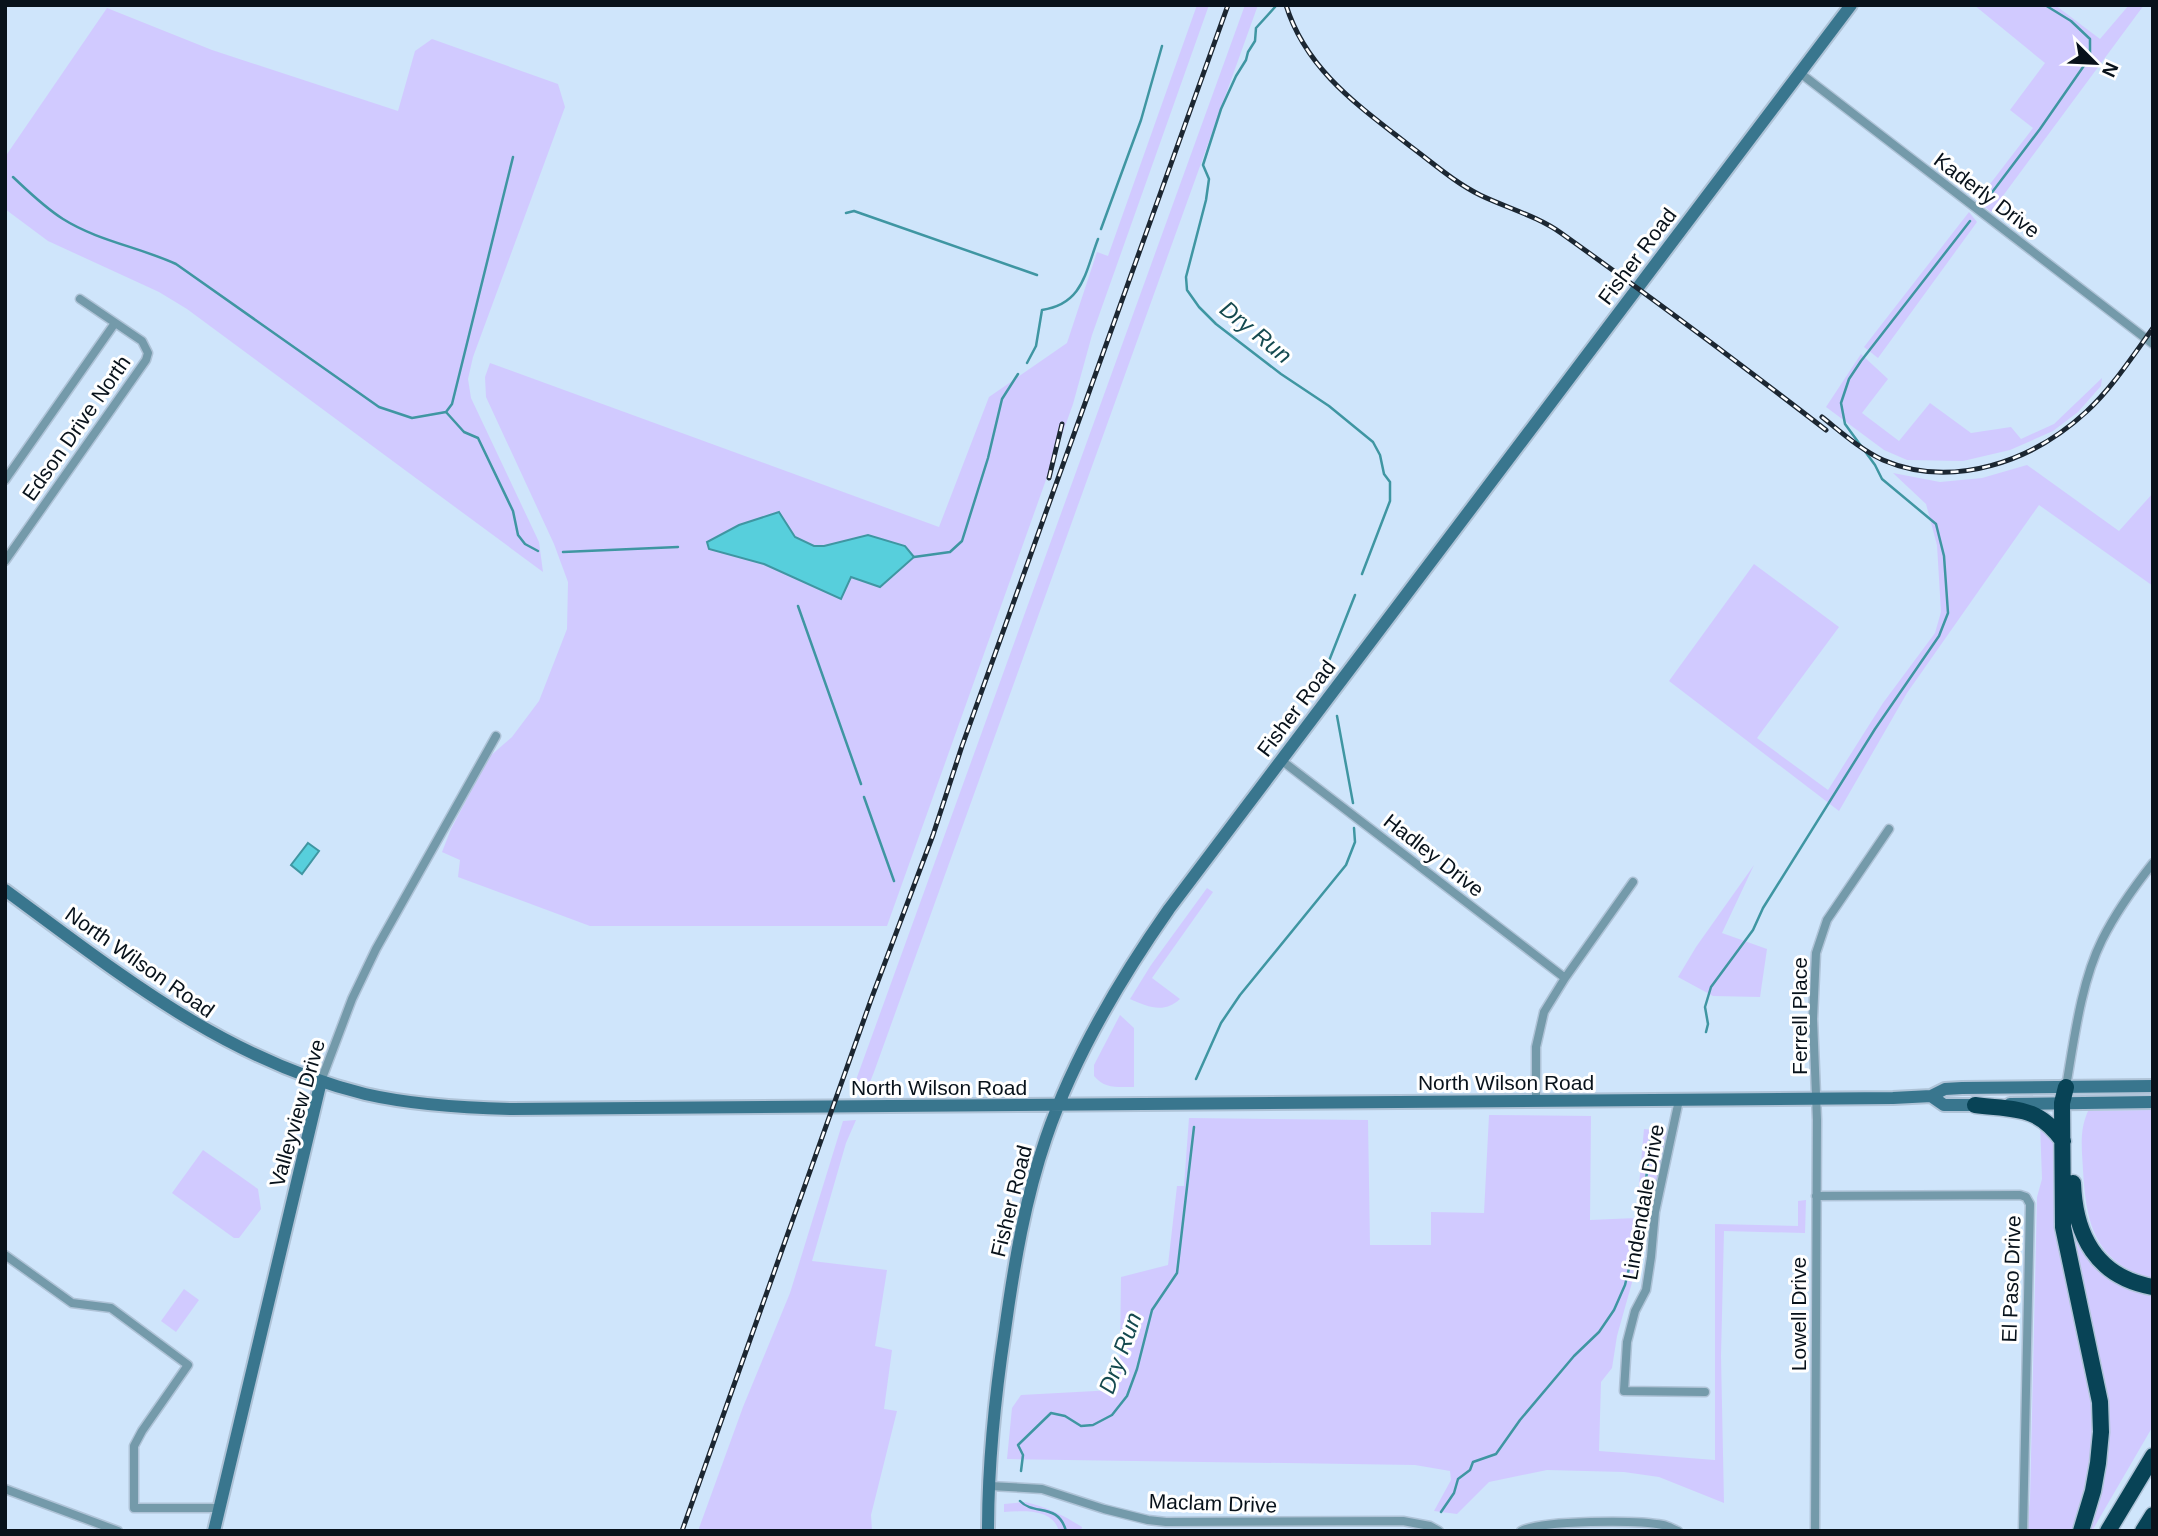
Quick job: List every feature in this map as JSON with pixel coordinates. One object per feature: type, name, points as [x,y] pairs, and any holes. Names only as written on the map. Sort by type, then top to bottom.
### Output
[{"type":"highway","points":[[2066,1087],[2078,1226],[2091,1250],[2113,1272],[2127,1280],[2153,1287]]},
{"type":"highway","points":[[2068,1103],[2063,1141],[2063,1227],[2100,1402],[2101,1432],[2093,1492],[2081,1531]]},
{"type":"highway","points":[[1975,1105],[2040,1116],[2054,1128],[2063,1141]]},
{"type":"highway","points":[[2108,1531],[2153,1456]]},
{"type":"highway","points":[[2143,1531],[2153,1516]]},
{"type":"main road","name":"Fisher Road","points":[[988,1531],[995,1405],[1011,1283],[1037,1167],[1073,1072],[1101,1019],[1138,954],[1169,909],[1851,5]]},
{"type":"main road","name":"North Wilson Road","points":[[5,890],[175,1013],[246,1052],[321,1081],[382,1097],[465,1108],[1679,1100],[1931,1096],[1945,1088],[2153,1086]]},
{"type":"main road","name":"Valleyview Drive","points":[[214,1531],[321,1081]]},
{"type":"main road","name":"North Wilson Road","points":[[1931,1096],[1944,1105],[2153,1102]]},
{"type":"street","name":"Kaderly Drive","points":[[1800,73],[2153,344]]},
{"type":"street","name":"Edson Drive North","points":[[5,561],[146,360],[148,353],[142,341],[80,299]]},
{"type":"street","points":[[5,480],[116,323]]},
{"type":"street","name":"Valleyview Drive","points":[[321,1081],[365,971],[496,736]]},
{"type":"street","name":"Hadley Drive","points":[[1281,760],[1565,978]]},
{"type":"street","name":"Ferrell Place","points":[[1817,1098],[1813,1019],[1817,944],[1827,920],[1889,830]]},
{"type":"street","points":[[2066,1087],[2089,973],[2101,942],[2126,898],[2153,863]]},
{"type":"street","points":[[1536,1101],[1537,1036],[1548,1003],[1633,882]]},
{"type":"street","name":"Lowell Drive","points":[[1815,1531],[1817,1098]]},
{"type":"street","name":"Lindendale Drive","points":[[1679,1100],[1655,1212],[1646,1290],[1635,1311],[1627,1342],[1624,1391],[1705,1392]]},
{"type":"street","name":"El Paso Drive","points":[[1816,1196],[2020,1195],[2030,1204],[2022,1531]]},
{"type":"street","points":[[5,1255],[72,1303],[111,1308],[188,1365],[134,1446],[134,1508],[220,1508]]},
{"type":"street","name":"Maclam Drive","points":[[990,1486],[1042,1489],[1104,1510],[1147,1520],[1337,1526],[1403,1521],[1430,1526],[1439,1531]]},
{"type":"street","points":[[5,1489],[118,1531]]},
{"type":"street","points":[[1146,1531],[1147,1520]]},
{"type":"street","points":[[1521,1531],[1550,1523],[1638,1523],[1678,1531]]},
{"type":"shaded area","points":[[1197,5],[1209,5],[1092,335],[1073,404],[887,926],[590,926],[458,877],[460,860],[442,852],[451,829],[489,757],[512,737],[539,701],[567,629],[568,582],[554,544],[486,397],[485,377],[490,363],[939,527],[989,397],[1067,343],[1097,252],[1108,256]]},
{"type":"shaded area","points":[[1245,5],[1258,5],[874,1072],[866,1092],[852,1091]]},
{"type":"shaded area","points":[[1974,5],[2055,5],[2100,39],[2129,5],[2144,5],[1991,212],[1977,201],[2033,128],[2010,110],[2045,63]]},
{"type":"shaded area","points":[[107,8],[212,50],[398,111],[415,51],[432,39],[558,84],[565,107],[473,357],[468,379],[471,398],[539,542],[543,572],[187,309],[159,292],[48,241],[5,209],[5,157]]},
{"type":"shaded area","points":[[1969,212],[1977,222],[1878,358],[1864,347]]},
{"type":"shaded area","points":[[1861,354],[1888,379],[1862,413],[1899,441],[1930,403],[1971,433],[2011,427],[2021,439],[2054,424],[2102,378],[2101,386],[2078,412],[2053,431],[2010,450],[1963,461],[1907,460],[1884,450],[1826,407]]},
{"type":"shaded area","points":[[2027,465],[2119,531],[2153,493],[2153,586],[2039,505],[1907,693],[1839,811],[1669,681],[1754,564],[1839,627],[1757,738],[1828,790],[1883,703],[1935,633],[1941,612],[1937,545],[1926,504],[1893,473],[1940,482],[1982,478]]},
{"type":"shaded area","points":[[1754,865],[1722,933],[1767,949],[1760,997],[1713,996],[1678,977]]},
{"type":"shaded area","points":[[1207,888],[1213,892],[1152,978],[1180,999],[1174,1004],[1156,1008],[1130,999],[1151,965]]},
{"type":"shaded area","points":[[1120,1015],[1134,1028],[1134,1087],[1107,1085],[1094,1076],[1094,1065]]},
{"type":"shaded area","points":[[2153,1110],[2153,1280],[2118,1263],[2097,1239],[2084,1190],[2082,1140],[2088,1111]]},
{"type":"shaded area","points":[[1489,1115],[1591,1116],[1590,1220],[1636,1218],[1644,1129],[1667,1131],[1647,1229],[1617,1336],[1612,1368],[1601,1382],[1599,1451],[1715,1460],[1715,1224],[1798,1226],[1798,1201],[1806,1200],[1805,1233],[1724,1231],[1721,1356],[1724,1503],[1659,1477],[1624,1472],[1547,1470],[1489,1482],[1457,1514],[1434,1511],[1451,1480],[1450,1471],[1415,1465],[1007,1459],[1012,1408],[1021,1395],[1114,1390],[1120,1354],[1121,1277],[1168,1265],[1177,1186],[1184,1186],[1189,1118],[1368,1120],[1370,1245],[1431,1245],[1431,1212],[1484,1213]]},
{"type":"shaded area","points":[[856,1120],[846,1143],[812,1261],[887,1270],[875,1346],[892,1350],[884,1409],[897,1411],[871,1515],[872,1531],[698,1531],[743,1407],[790,1293],[843,1121]]},
{"type":"shaded area","points":[[2040,1123],[2054,1143],[2056,1152],[2054,1202],[2092,1416],[2091,1465],[2073,1531],[2026,1531],[2030,1500],[2037,1197],[2042,1179]]},
{"type":"shaded area","points":[[203,1150],[258,1189],[261,1209],[239,1238],[234,1238],[172,1193]]},
{"type":"shaded area","points":[[2069,1224],[2073,1224],[2077,1236],[2153,1294],[2153,1426],[2092,1531],[2087,1531],[2103,1456]]},
{"type":"shaded area","points":[[184,1289],[199,1300],[176,1332],[161,1321]]},
{"type":"shaded area","points":[[1025,1502],[1061,1515],[1082,1527],[1081,1531],[1059,1531],[1050,1518],[1036,1512],[1004,1512],[1004,1504]]},
{"type":"water","points":[[779,512],[795,537],[814,546],[868,535],[905,546],[914,557],[880,587],[851,577],[841,599],[764,564],[709,549],[707,542],[739,525]]},
{"type":"water","points":[[308,843],[319,851],[302,874],[291,865]]},
{"type":"waterway","points":[[1987,199],[2090,57],[2090,39],[2071,21],[2045,5]]},
{"type":"waterway","name":"Dry Run","points":[[1275,7],[1256,28],[1255,41],[1221,109],[1203,165],[1209,179],[1186,277],[1187,290],[1216,324],[1281,374],[1329,406],[1373,442],[1380,455],[1384,474],[1390,482],[1390,501],[1362,574]]},
{"type":"waterway","points":[[1101,229],[1141,120],[1162,46]]},
{"type":"waterway","points":[[513,157],[452,404],[446,412],[464,432],[478,438],[513,511],[518,535],[525,544],[538,551]]},
{"type":"waterway","points":[[13,177],[49,209],[76,227],[176,264],[379,407],[412,418],[446,412]]},
{"type":"waterway","points":[[846,213],[854,211],[1037,275]]},
{"type":"waterway","points":[[1706,1032],[1708,1024],[1705,1007],[1711,987],[1753,930],[1763,908],[1875,729],[1939,636],[1948,613],[1944,556],[1936,524],[1882,479],[1845,424],[1841,403],[1849,379],[1861,361],[1970,221]]},
{"type":"waterway","points":[[1027,363],[1036,346],[1042,310],[1056,307],[1074,294],[1085,275],[1098,239]]},
{"type":"waterway","points":[[914,557],[950,552],[962,541],[988,458],[1002,399],[1018,374]]},
{"type":"waterway","points":[[563,552],[678,547]]},
{"type":"waterway","name":"Dry Run","points":[[1325,671],[1355,595]]},
{"type":"waterway","points":[[798,606],[861,784]]},
{"type":"waterway","name":"Dry Run","points":[[1337,716],[1353,803]]},
{"type":"waterway","points":[[864,797],[894,881]]},
{"type":"waterway","name":"Dry Run","points":[[1196,1079],[1221,1023],[1240,995],[1346,865],[1355,842],[1354,828]]},
{"type":"waterway","points":[[1441,1512],[1454,1493],[1458,1479],[1470,1470],[1473,1462],[1496,1454],[1520,1420],[1574,1356],[1599,1332],[1614,1310],[1625,1285],[1643,1210],[1650,1141],[1656,1126]]},
{"type":"waterway","name":"Dry Run","points":[[1021,1471],[1023,1455],[1018,1445],[1051,1413],[1065,1416],[1081,1426],[1093,1425],[1112,1415],[1127,1396],[1152,1310],[1177,1273],[1194,1127]]},
{"type":"waterway","name":"Dry Run","points":[[1020,1501],[1057,1516],[1066,1531]]},
{"type":"railway","points":[[682,1531],[1228,5]]},
{"type":"railway","points":[[1286,5],[1295,28],[1321,68],[1372,116],[1461,184],[1561,233],[1826,430]]},
{"type":"railway","points":[[1822,417],[1875,456],[1910,469],[1937,472],[1991,466],[2042,444],[2086,412],[2113,383],[2153,328]]},
{"type":"railway","points":[[1049,478],[1062,424]]}]
